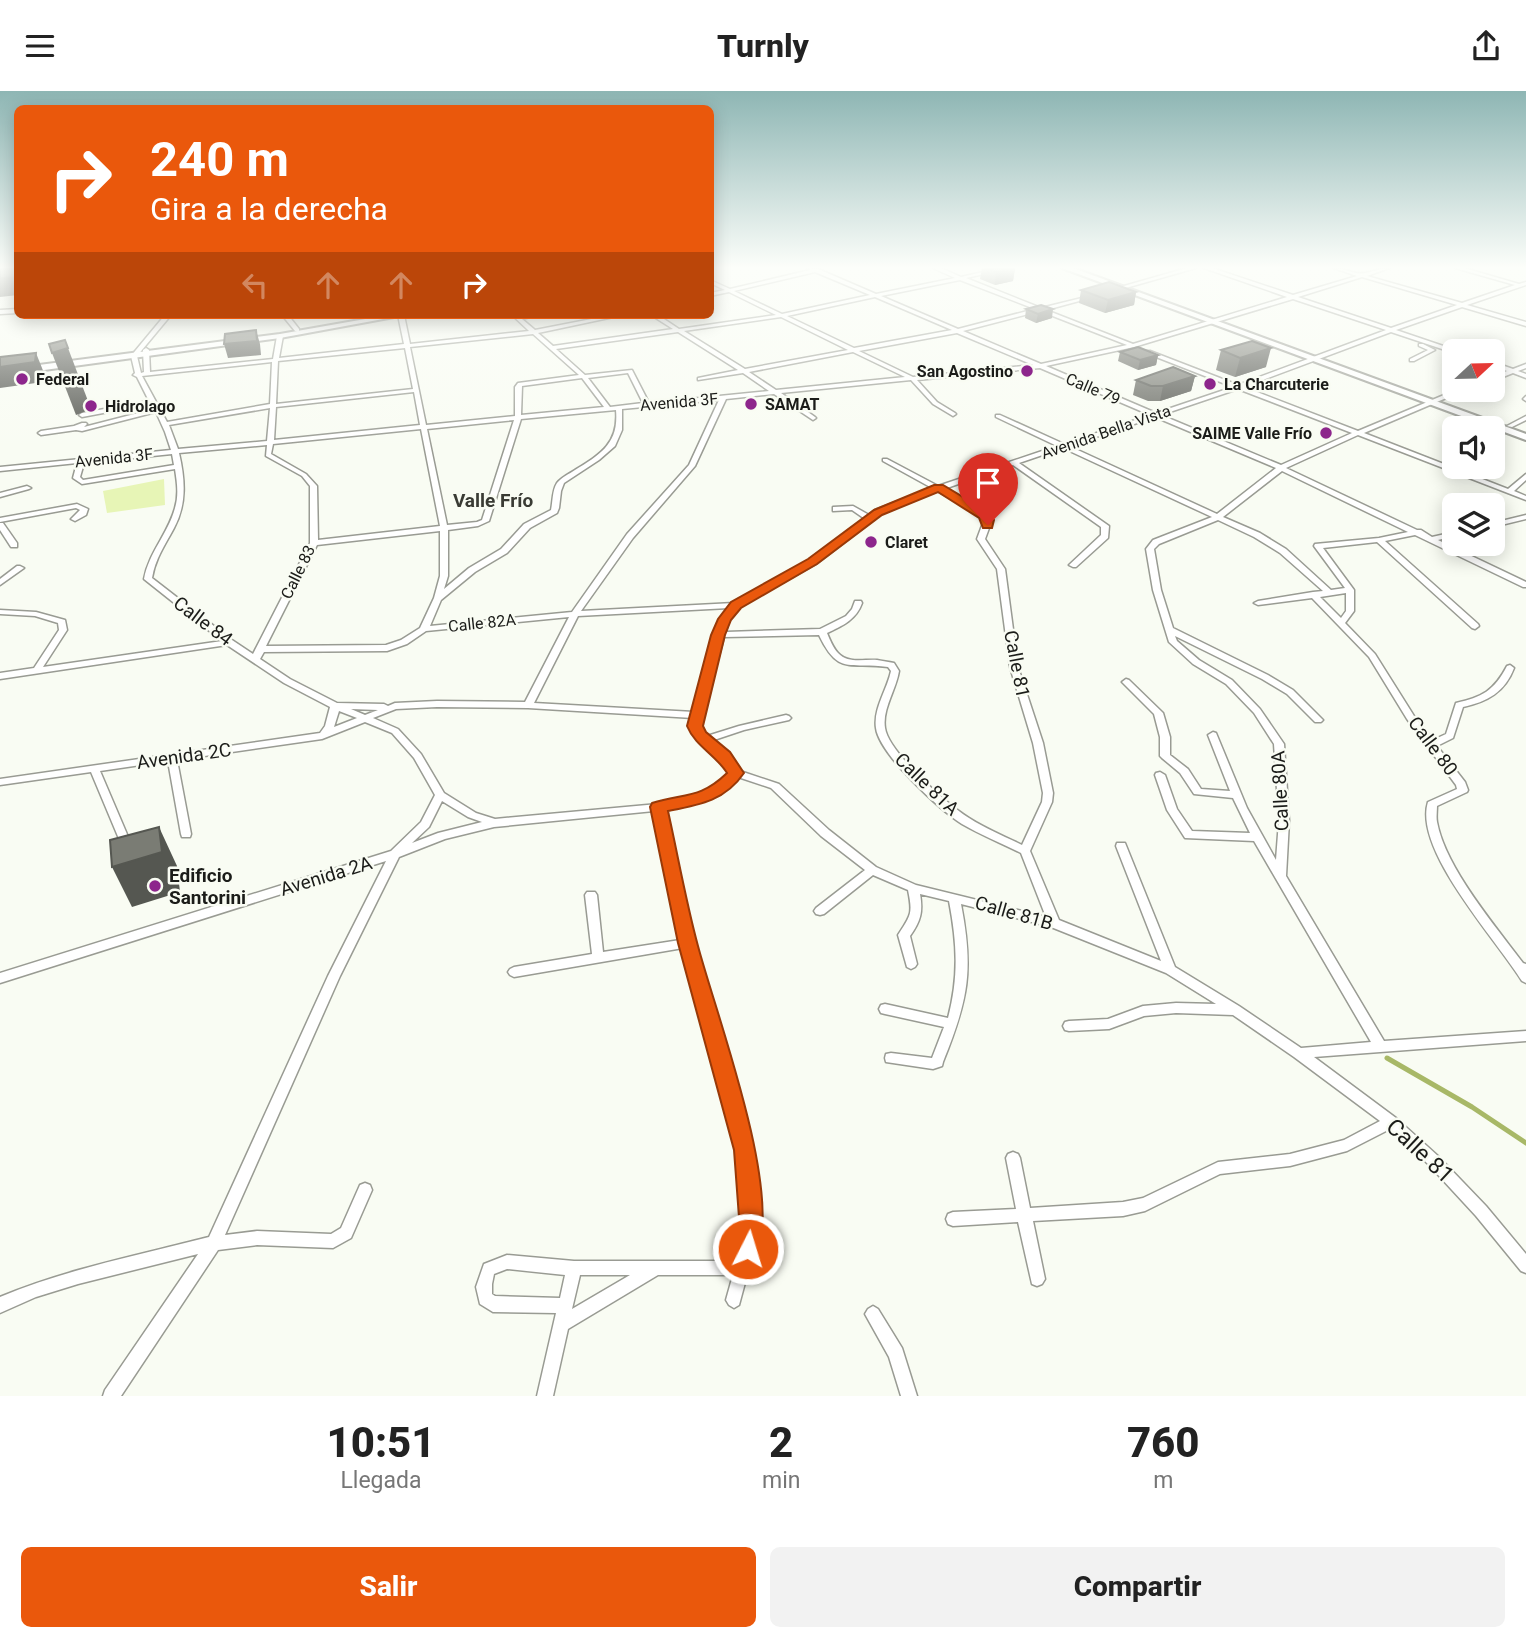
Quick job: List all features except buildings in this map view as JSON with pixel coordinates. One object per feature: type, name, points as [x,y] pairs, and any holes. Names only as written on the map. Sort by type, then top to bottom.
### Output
[{"type":"main road","points":[[0,371],[303,329]]},
{"type":"main road","points":[[146,352],[321,329]]},
{"type":"main road","points":[[1236,329],[1526,435]]},
{"type":"main road","points":[[1434,401],[1510,426],[1526,435]]},
{"type":"street","points":[[134,354],[156,329]]},
{"type":"street","name":"Calle 82A","points":[[404,329],[444,527],[444,576],[438,599],[424,629]]},
{"type":"street","points":[[530,329],[585,378],[608,408]]},
{"type":"street","points":[[136,375],[547,329]]},
{"type":"street","points":[[554,348],[687,329]]},
{"type":"street","points":[[806,329],[913,379],[935,403],[953,414]]},
{"type":"street","name":"Calle 79","points":[[952,329],[1281,468],[1526,585]]},
{"type":"street","points":[[700,379],[965,329]]},
{"type":"street","points":[[1093,329],[1526,497]]},
{"type":"street","name":"Avenida 3F","points":[[0,469],[1039,366],[1135,345],[1188,329]]},
{"type":"street","points":[[1393,329],[1442,346]]},
{"type":"street","name":"Avenida Bella Vista","points":[[697,715],[718,635],[724,619],[736,605],[813,562],[869,518],[939,488],[1241,386],[1393,329]]},
{"type":"street","points":[[425,344],[434,338],[503,330]]},
{"type":"street","points":[[679,330],[813,418]]},
{"type":"street","points":[[1410,335],[1409,339],[1432,349],[1412,360]]},
{"type":"street","points":[[271,441],[274,359],[280,336]]},
{"type":"street","points":[[146,352],[147,374]]},
{"type":"street","name":"Calle 84","points":[[134,354],[136,375],[165,424],[176,452],[181,492],[178,514],[151,567],[148,579],[229,642],[287,681],[403,737],[418,756],[440,796]]},
{"type":"street","points":[[1505,374],[1526,366]]},
{"type":"street","points":[[1505,368],[1526,376]]},
{"type":"street","points":[[314,543],[485,521],[518,418],[520,384],[632,372],[647,405]]},
{"type":"street","points":[[165,424],[272,405],[417,390]]},
{"type":"street","points":[[528,705],[575,614],[630,536],[692,466],[723,398]]},
{"type":"street","points":[[1218,517],[1281,468],[1442,398]]},
{"type":"street","points":[[132,406],[135,415]]},
{"type":"street","points":[[82,415],[132,406],[155,406]]},
{"type":"street","points":[[41,433],[82,429],[135,415],[155,406]]},
{"type":"street","points":[[438,599],[472,570],[504,551],[527,527],[554,511],[556,494],[562,481],[597,459],[617,440],[622,426],[619,407]]},
{"type":"street","points":[[998,417],[1218,517],[1283,551],[1328,592]]},
{"type":"street","points":[[1510,426],[1526,418]]},
{"type":"street","points":[[76,428],[84,424]]},
{"type":"street","name":"Calle 83","points":[[255,660],[314,543],[313,486],[304,475],[269,457],[271,441]]},
{"type":"street","name":"Calle 81","points":[[885,460],[974,508],[988,520],[981,539],[1001,569],[1013,667],[1038,743],[1048,793],[1047,802],[1025,851]]},
{"type":"street","points":[[81,461],[76,478],[82,482],[177,467]]},
{"type":"street","points":[[1015,464],[1105,526],[1105,536],[1073,565]]},
{"type":"street","points":[[1511,490],[1526,476]]},
{"type":"street","points":[[0,495],[27,488]]},
{"type":"street","points":[[14,545],[0,522],[77,506],[84,509],[75,519]]},
{"type":"street","points":[[836,509],[853,508],[869,518]]},
{"type":"street","name":"Calle 80A","points":[[1218,517],[1152,544],[1150,549],[1157,590],[1173,642],[1196,662],[1228,682],[1257,711],[1279,744],[1284,821],[1281,876]]},
{"type":"street","points":[[1505,522],[1526,517]]},
{"type":"street","points":[[1342,622],[1350,611],[1350,590],[1318,546],[1380,540],[1419,532]]},
{"type":"street","points":[[1434,539],[1442,537]]},
{"type":"street","points":[[1380,540],[1475,626]]},
{"type":"street","points":[[0,583],[20,568]]},
{"type":"street","points":[[1258,603],[1350,590]]},
{"type":"street","name":"Calle 80","points":[[1313,594],[1372,656],[1410,717],[1433,744],[1463,790],[1432,804],[1430,810],[1434,836],[1460,886],[1524,971]]},
{"type":"street","points":[[718,635],[822,632],[847,620],[856,612],[858,603]]},
{"type":"street","name":"Calle 82A","points":[[424,629],[575,614],[736,605]]},
{"type":"street","points":[[0,612],[36,614],[62,622],[63,630],[37,670]]},
{"type":"street","points":[[260,649],[387,648],[404,642],[424,629]]},
{"type":"street","points":[[1168,629],[1290,692],[1318,720]]},
{"type":"street","name":"Calle 81A","points":[[822,632],[832,655],[838,661],[880,663],[891,665],[895,671],[880,717],[881,734],[895,756],[958,816],[1025,851]]},
{"type":"street","points":[[0,676],[229,642]]},
{"type":"street","points":[[1433,744],[1450,736],[1459,705],[1473,703],[1501,687],[1510,668]]},
{"type":"street","points":[[1126,682],[1158,713],[1165,756],[1184,771],[1198,792],[1235,795]]},
{"type":"street","points":[[322,736],[330,727],[335,706],[355,709],[437,703],[528,705],[697,715],[695,726],[705,740],[724,756],[736,773]]},
{"type":"street","name":"Avenida 2C","points":[[0,782],[322,736],[395,706]]},
{"type":"street","points":[[705,740],[786,718]]},
{"type":"street","points":[[1213,735],[1254,837],[1281,876],[1381,1048]]},
{"type":"street","points":[[172,758],[186,834]]},
{"type":"street","points":[[94,768],[130,853]]},
{"type":"street","name":"Avenida 2A","points":[[0,978],[395,854],[442,836],[494,823],[658,807],[699,799],[717,792],[736,773]]},
{"type":"street","name":"Calle 81B","points":[[736,773],[775,786],[825,834],[872,870],[913,888],[1054,923],[1170,970],[1298,1053]]},
{"type":"street","points":[[1160,775],[1172,810],[1189,835],[1254,837]]},
{"type":"street","points":[[111,1396],[214,1244],[334,976],[395,854],[425,824],[440,796],[472,815],[494,823]]},
{"type":"street","points":[[658,807],[687,943],[745,1150],[752,1231],[734,1300]]},
{"type":"street","points":[[1121,846],[1170,970]]},
{"type":"street","points":[[1025,851],[1054,923]]},
{"type":"street","points":[[820,911],[872,870]]},
{"type":"street","points":[[911,964],[904,935],[914,925],[918,910],[913,888]]},
{"type":"street","points":[[591,895],[598,957]]},
{"type":"street","points":[[891,1058],[933,1064],[940,1059],[963,989],[963,944],[954,897]]},
{"type":"street","points":[[514,972],[687,943]]},
{"type":"street","points":[[1069,1026],[1109,1024],[1143,1011],[1176,1008],[1235,1010]]},
{"type":"street","points":[[884,1009],[952,1024]]},
{"type":"street","points":[[1298,1053],[1526,1036]]},
{"type":"street","name":"Calle 81","points":[[1298,1053],[1391,1122],[1442,1170],[1526,1266]]},
{"type":"street","points":[[953,1219],[1123,1209],[1145,1204],[1218,1168],[1290,1160],[1348,1145],[1391,1122]]},
{"type":"street","points":[[1013,1158],[1037,1279]]},
{"type":"street","points":[[0,1305],[35,1290],[78,1277],[214,1244],[257,1238],[333,1241],[346,1233],[365,1190]]},
{"type":"street","points":[[566,1306],[493,1304],[485,1299],[482,1290],[485,1278],[489,1269],[507,1262],[574,1268],[743,1268]]},
{"type":"street","points":[[545,1396],[574,1268]]},
{"type":"street","points":[[562,1324],[657,1268]]},
{"type":"street","points":[[873,1314],[896,1354],[909,1396]]},
{"type":"green space","points":[[164,479],[165,505],[107,513],[103,491]]},
{"type":"waterway","points":[[1387,1058],[1472,1107],[1526,1143]]},
{"type":"place","name":"San Agostino","points":[[1027,371]]},
{"type":"place","name":"Federal","points":[[22,379]]},
{"type":"place","name":"La Charcuterie","points":[[1210,384]]},
{"type":"place","name":"SAMAT","points":[[751,404]]},
{"type":"place","name":"Hidrolago","points":[[91,406]]},
{"type":"place","name":"SAIME Valle Frío","points":[[1326,433]]},
{"type":"place","name":"Claret","points":[[871,542]]},
{"type":"place","name":"Edificio Santorini","points":[[155,886]]},
{"type":"district","name":"Valle Frío","points":[[493,500]]},
{"type":"route","points":[[748,1249],[752,1231],[745,1150],[687,943],[658,807],[699,799],[717,792],[736,773],[724,756],[699,735],[695,726],[718,635],[724,619],[736,605],[813,562],[878,512],[939,488],[974,508],[988,520],[988,525]]}]
